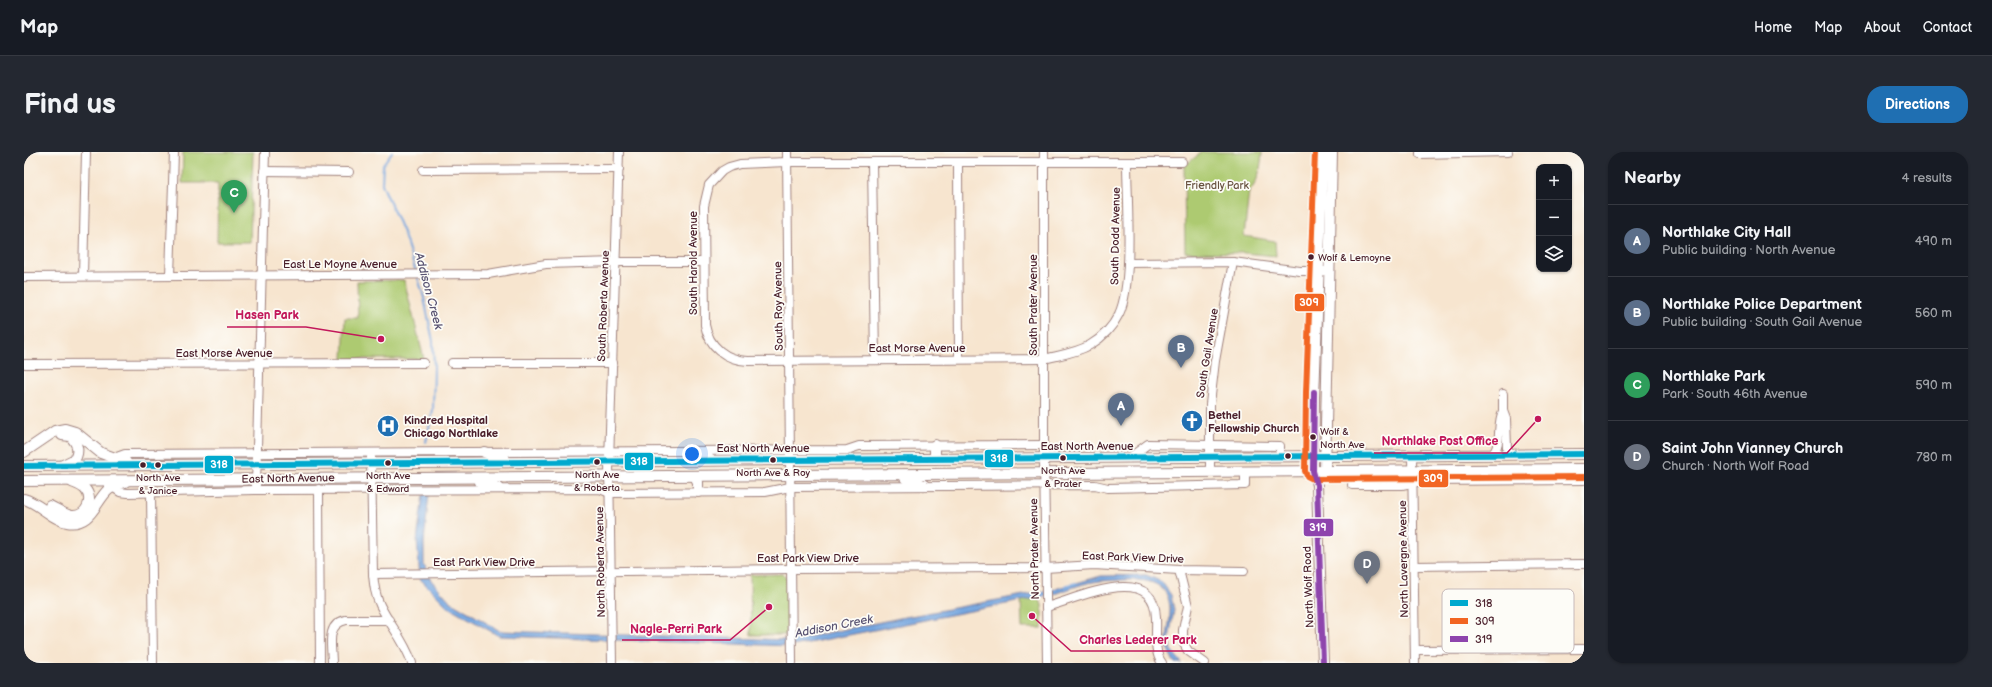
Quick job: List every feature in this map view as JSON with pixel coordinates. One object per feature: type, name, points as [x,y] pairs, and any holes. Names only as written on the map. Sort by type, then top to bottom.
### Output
[{"type":"main road","points":[[1323,152],[1325,471]]},
{"type":"main road","points":[[1324,271],[1332,152]]},
{"type":"main road","name":"North Wolf Road","points":[[1323,663],[1318,486],[1313,471],[1313,457],[1324,271]]},
{"type":"main road","points":[[62,466],[75,459],[78,452],[77,444],[70,436],[59,435],[24,452],[55,431],[65,429],[75,432],[101,453],[138,465]]},
{"type":"main road","points":[[935,445],[935,459]]},
{"type":"main road","points":[[690,451],[724,460]]},
{"type":"main road","points":[[484,452],[514,462]]},
{"type":"main road","name":"East North Avenue","points":[[24,466],[138,465],[256,459],[371,458],[412,464],[514,462],[610,456],[724,460],[789,455],[935,459],[1584,454]]},
{"type":"main road","name":"East North Avenue","points":[[100,480],[256,485],[372,484],[412,478],[1584,469]]},
{"type":"main road","name":"North Wolf Road","points":[[1318,486],[1325,471]]},
{"type":"main road","points":[[893,474],[924,485]]},
{"type":"main road","points":[[694,476],[698,482],[698,492]]},
{"type":"main road","points":[[466,478],[499,488]]},
{"type":"main road","points":[[24,481],[100,480]]},
{"type":"main road","points":[[24,499],[36,504],[59,519],[74,522],[88,517],[108,490],[131,480]]},
{"type":"main road","points":[[24,494],[31,496],[64,514],[71,516],[79,515],[87,508],[89,500],[88,495],[80,485],[70,481]]},
{"type":"street","points":[[83,276],[86,152]]},
{"type":"street","points":[[170,276],[174,152]]},
{"type":"street","points":[[256,485],[265,152]]},
{"type":"street","name":"South Roberta Avenue","points":[[610,456],[619,152]]},
{"type":"street","name":"South Roy Avenue","points":[[787,152],[792,663]]},
{"type":"street","name":"South Prater Avenue","points":[[1044,152],[1044,458]]},
{"type":"street","points":[[1420,153],[1508,152]]},
{"type":"street","name":"South Harold Avenue","points":[[789,362],[737,360],[724,354],[714,346],[707,334],[705,325],[704,206],[709,185],[714,178],[729,167],[740,164],[787,162],[1182,162]]},
{"type":"street","points":[[872,162],[875,360]]},
{"type":"street","points":[[958,162],[959,359]]},
{"type":"street","name":"South Dodd Avenue","points":[[1044,359],[1078,351],[1092,344],[1106,332],[1119,313],[1126,290],[1128,263],[1127,162]]},
{"type":"street","points":[[423,170],[619,169]]},
{"type":"street","points":[[264,170],[350,172]]},
{"type":"street","name":"East Le Moyne Avenue","points":[[24,277],[488,274],[504,273],[532,266],[616,262],[704,262]]},
{"type":"street","points":[[1128,263],[1233,262],[1300,271],[1324,271]]},
{"type":"street","name":"South Gail Avenue","points":[[1210,472],[1210,404],[1215,361],[1233,262]]},
{"type":"street","name":"East Morse Avenue","points":[[789,362],[1044,359]]},
{"type":"street","points":[[452,362],[612,363]]},
{"type":"street","name":"East Morse Avenue","points":[[24,364],[424,363]]},
{"type":"street","points":[[1503,394],[1503,411],[1499,419],[1502,445],[1512,455]]},
{"type":"street","points":[[1130,458],[1148,444],[1240,444],[1249,446],[1280,446],[1280,456]]},
{"type":"street","name":"East North Avenue","points":[[371,458],[484,452],[610,456],[690,451],[789,455],[847,450],[859,446],[1044,445]]},
{"type":"street","points":[[1492,455],[1502,445]]},
{"type":"street","name":"East North Avenue","points":[[100,465],[125,454],[256,459]]},
{"type":"street","name":"North Roberta Avenue","points":[[610,456],[612,663]]},
{"type":"street","name":"North Lavergne Avenue","points":[[1412,456],[1415,663]]},
{"type":"street","points":[[371,458],[373,574],[375,591],[380,605],[402,639],[412,663]]},
{"type":"street","name":"North Prater Avenue","points":[[1044,458],[1047,663]]},
{"type":"street","points":[[610,493],[765,492],[790,487],[924,485],[1044,484],[1095,485],[1108,488],[1245,486],[1245,472]]},
{"type":"street","name":"East North Avenue","points":[[100,480],[120,492],[151,492],[256,485],[319,489],[372,484],[499,488],[600,489],[610,493]]},
{"type":"street","points":[[1352,485],[1402,484],[1412,482],[1584,480]]},
{"type":"street","points":[[319,489],[320,663]]},
{"type":"street","points":[[151,492],[153,663]]},
{"type":"street","points":[[1414,566],[1584,564]]},
{"type":"street","name":"East Park View Drive","points":[[373,574],[611,572],[791,568],[1045,568],[1100,566],[1179,570],[1244,571]]},
{"type":"street","points":[[1179,570],[1188,606],[1183,630],[1184,642],[1188,651],[1205,663]]},
{"type":"street","points":[[1046,603],[1106,588],[1126,587],[1139,589],[1148,595],[1154,603],[1156,616],[1157,652],[1162,663]]},
{"type":"street","points":[[332,663],[332,634],[334,625],[340,621],[346,620],[389,620]]},
{"type":"street","points":[[1574,649],[1584,649]]},
{"type":"street","points":[[1415,650],[1442,650]]},
{"type":"green space","points":[[183,152],[253,152],[250,242],[217,242],[218,183],[182,183]]},
{"type":"green space","name":"Friendly Park","points":[[1202,152],[1262,152],[1257,178],[1249,192],[1244,236],[1275,241],[1276,256],[1245,253],[1185,252],[1184,166]]},
{"type":"green space","points":[[404,280],[424,359],[343,359],[345,318],[358,318],[357,281]]},
{"type":"green space","points":[[782,574],[788,578],[788,635],[751,635],[750,575]]},
{"type":"green space","points":[[1039,598],[1042,605],[1042,628],[1022,628],[1021,600]]},
{"type":"water","points":[[429,494],[424,542],[424,564],[431,580],[450,601],[500,631],[793,640],[900,618],[1051,590],[1101,576],[1146,575],[1162,582],[1171,595],[1174,610],[1169,639],[1171,650],[1182,663],[1175,663],[1168,649],[1167,638],[1170,613],[1169,602],[1166,594],[1155,584],[1148,581],[1139,580],[1096,581],[1052,595],[793,646],[499,636],[447,606],[420,579],[417,541],[423,495]]},
{"type":"waterway","name":"Addison Creek","points":[[392,152],[383,164],[382,184],[404,235],[416,272]]},
{"type":"waterway","name":"Addison Creek","points":[[418,278],[424,298],[433,341],[433,410],[426,442]]},
{"type":"waterway","name":"Addison Creek","points":[[1065,586],[1076,583]]},
{"type":"transit line","name":"309","points":[[1315,152],[1306,392],[1305,471],[1307,476],[1313,479],[1584,477]]},
{"type":"transit line","name":"319","points":[[1314,392],[1313,471],[1317,485],[1323,663]]},
{"type":"transit line","name":"318","points":[[24,466],[1584,454]]},
{"type":"place","name":"Northlake Park","points":[[234,213]]},
{"type":"place","name":"Wolf & Lemoyne","points":[[1311,257]]},
{"type":"place","name":"Hasen Park","points":[[381,339]]},
{"type":"place","name":"Northlake Police Department","points":[[1181,368]]},
{"type":"place","name":"Northlake Post Office","points":[[1538,419]]},
{"type":"place","name":"Bethel Fellowship Church","points":[[1192,421]]},
{"type":"place","name":"Kindred Hospital Chicago Northlake","points":[[388,426]]},
{"type":"place","name":"Northlake City Hall","points":[[1121,426]]},
{"type":"place","name":"Wolf & North Ave","points":[[1313,437]]},
{"type":"place","name":"North Ave & Prater","points":[[1063,458]]},
{"type":"place","name":"North Ave & Roy","points":[[773,460]]},
{"type":"place","name":"North Ave & Roberta","points":[[597,462]]},
{"type":"place","name":"North Ave & Edward","points":[[388,463]]},
{"type":"place","name":"North Ave & Janice","points":[[158,465]]},
{"type":"place","name":"Saint John Vianney Church","points":[[1367,584]]},
{"type":"place","name":"Nagle-Perri Park","points":[[769,607]]},
{"type":"place","name":"Charles Lederer Park","points":[[1032,616]]}]
